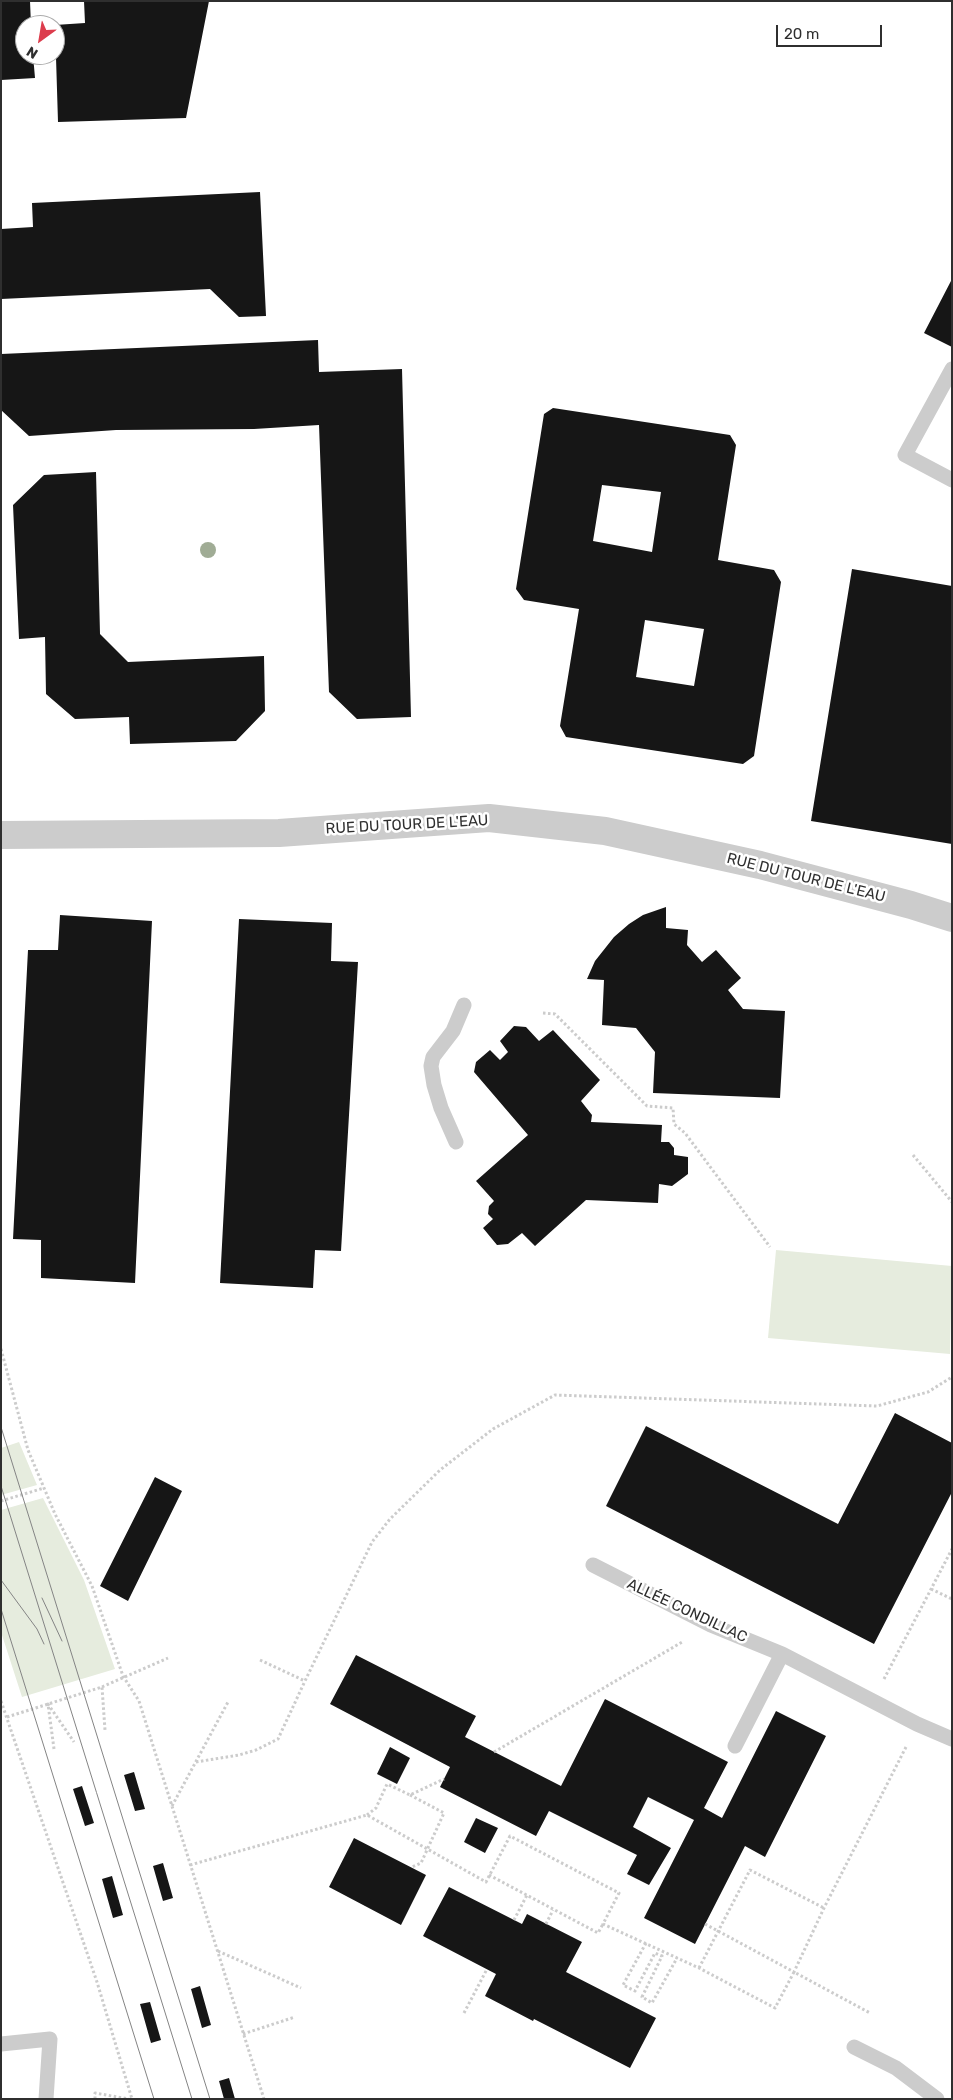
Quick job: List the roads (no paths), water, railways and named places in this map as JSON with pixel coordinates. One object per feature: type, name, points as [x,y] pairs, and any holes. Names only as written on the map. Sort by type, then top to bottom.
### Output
[{"type":"street","name":"RUE DU TOUR DE L'EAU","points":[[1,835],[279,832],[489,818],[605,831],[760,865],[911,905],[952,918]]},
{"type":"lane","points":[[952,369],[906,455],[952,480]]},
{"type":"lane","points":[[456,1142],[441,1108],[431,1066],[433,1057],[453,1031],[464,1005]]},
{"type":"lane","name":"ALLÉE CONDILLAC","points":[[593,1565],[710,1625],[782,1654],[917,1724],[952,1739]]},
{"type":"lane","points":[[735,1746],[782,1654]]},
{"type":"lane","points":[[1,2044],[50,2039],[46,2099]]},
{"type":"lane","points":[[854,2047],[896,2068],[937,2099]]},
{"type":"tram line","points":[[1,1427],[210,2099]]},
{"type":"tram line","points":[[1,1486],[192,2099]]},
{"type":"tram line","points":[[1,1580],[37,1629],[44,1644]]},
{"type":"tram line","points":[[42,1598],[62,1641]]},
{"type":"tram line","points":[[1,1609],[154,2099]]}]
